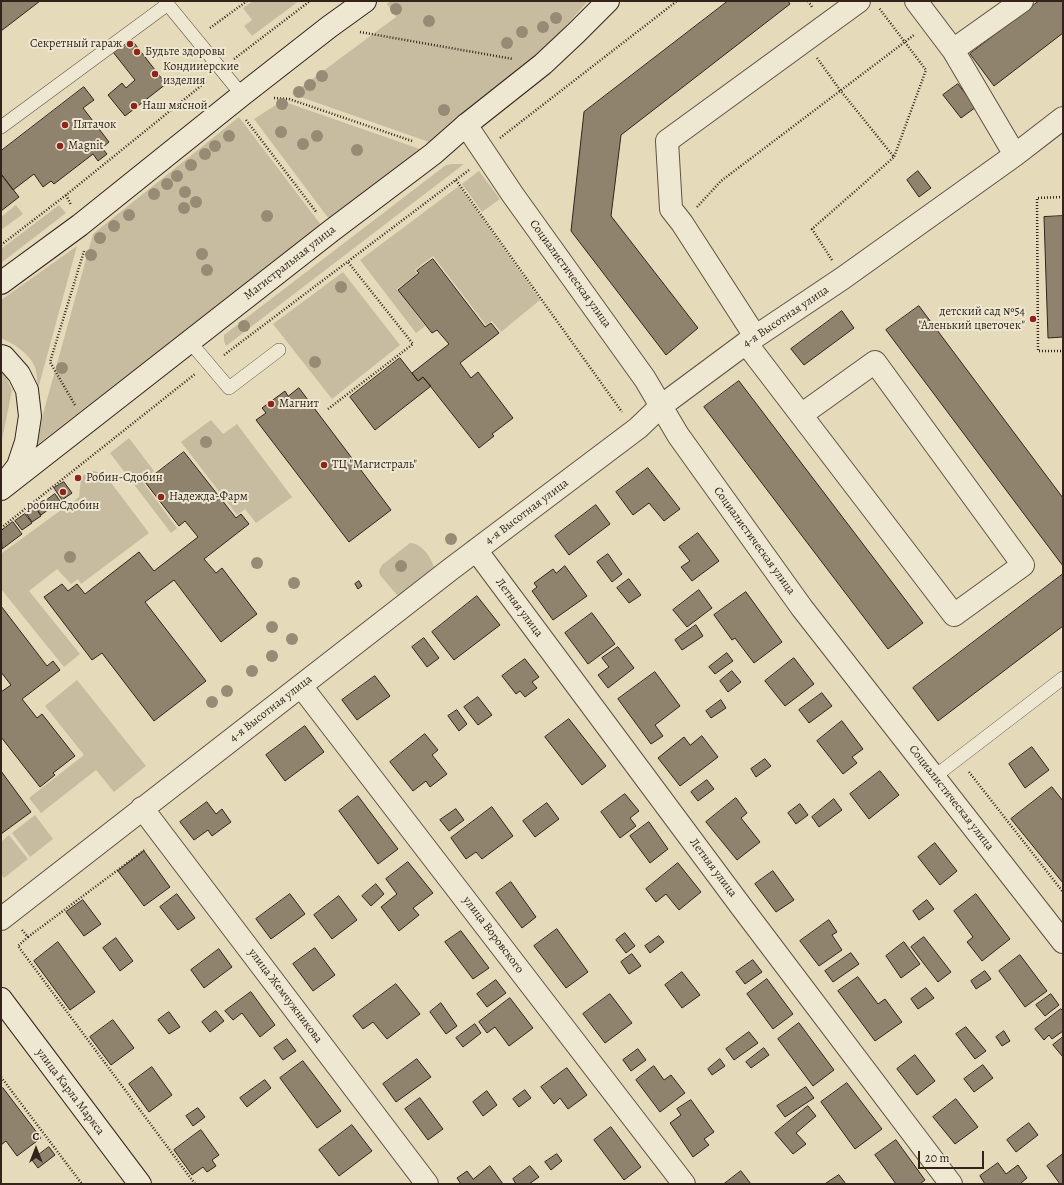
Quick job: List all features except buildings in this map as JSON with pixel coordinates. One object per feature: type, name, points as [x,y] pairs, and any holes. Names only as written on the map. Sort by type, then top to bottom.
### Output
[{"type":"street","points":[[1,283],[80,225],[237,99],[329,27],[365,1]]},
{"type":"street","name":"Магистральная улица","points":[[1,488],[331,231],[433,154],[466,125],[543,64],[608,1]]},
{"type":"street","name":"Магистральная улица","points":[[576,33],[620,1]]},
{"type":"street","points":[[916,1],[953,50],[1015,155]]},
{"type":"street","points":[[953,50],[1022,1]]},
{"type":"street","points":[[801,415],[875,362],[1023,565],[954,615],[801,415],[750,339],[682,223],[671,209],[667,140],[805,40],[869,4]]},
{"type":"street","name":"4-я Высотная улица","points":[[5,916],[142,808],[476,550],[634,431],[661,406],[750,339],[843,278],[1015,155],[1063,118]]},
{"type":"street","name":"Социалистическая улица","points":[[466,125],[513,195],[636,366],[678,435],[802,608],[1063,942]]},
{"type":"street","points":[[1,356],[4,357],[19,374],[27,390],[30,416],[26,442],[18,466],[1,488]]},
{"type":"street","name":"Летняя улица","points":[[476,550],[740,905],[951,1184]]},
{"type":"street","name":"улица Воровского","points":[[301,686],[684,1184]]},
{"type":"street","name":"улица Жемчужникова","points":[[142,808],[427,1184]]},
{"type":"street","name":"улица Карла Маркса","points":[[1,999],[140,1184]]},
{"type":"lane","points":[[1,127],[166,3],[220,70],[237,99]]},
{"type":"lane","points":[[190,342],[230,388],[279,350]]},
{"type":"lane","points":[[934,777],[1063,678]]},
{"type":"path","points":[[196,39],[247,1]]},
{"type":"path","points":[[1,245],[66,195],[220,70],[310,1]]},
{"type":"path","points":[[1,528],[190,378],[348,262],[468,171],[484,151],[677,1]]},
{"type":"path","points":[[843,278],[812,229],[894,158],[926,70],[904,42],[869,4]]},
{"type":"path","points":[[682,223],[721,181],[932,22]]},
{"type":"path","points":[[329,27],[543,64]]},
{"type":"path","points":[[805,40],[840,90],[894,158]]},
{"type":"path","points":[[331,231],[250,124],[237,99],[289,99],[421,145],[433,154]]},
{"type":"path","points":[[456,180],[634,431]]},
{"type":"path","points":[[66,195],[80,225],[86,244],[50,362],[85,422],[104,447]]},
{"type":"path","points":[[1063,197],[1037,198],[1038,352],[1063,351]]},
{"type":"path","points":[[328,409],[413,344],[348,262]]},
{"type":"path","points":[[959,759],[1063,892]]},
{"type":"path","points":[[163,836],[18,946],[195,1184]]},
{"type":"path","points":[[5,916],[28,937]]},
{"type":"path","points":[[1,1077],[82,1184]]},
{"type":"shaded area","points":[[253,1],[299,1],[252,36],[244,26],[252,20],[243,8]]},
{"type":"shaded area","points":[[391,1],[588,1],[546,48],[489,96],[429,142],[292,94],[396,17],[387,4]]},
{"type":"shaded area","points":[[282,101],[420,149],[329,219],[254,119]]},
{"type":"shaded area","points":[[239,117],[321,225],[38,444],[38,432],[93,234]]},
{"type":"shaded area","points":[[464,164],[226,346],[224,335],[446,165]]},
{"type":"shaded area","points":[[479,171],[500,199],[482,212],[462,184]]},
{"type":"shaded area","points":[[459,186],[540,300],[501,332],[492,321],[486,325],[433,256],[415,270],[417,274],[397,289],[425,326],[416,333],[360,260]]},
{"type":"shaded area","points":[[16,205],[23,214],[1,230],[1,217]]},
{"type":"shaded area","points":[[59,205],[66,213],[1,263],[1,249]]},
{"type":"shaded area","points":[[77,246],[38,389],[36,369],[29,357],[11,343],[1,338],[1,300]]},
{"type":"shaded area","points":[[343,272],[400,345],[332,399],[273,324]]},
{"type":"shaded area","points":[[1,371],[12,390],[1,445]]},
{"type":"shaded area","points":[[211,420],[223,434],[237,424],[292,497],[256,523],[245,509],[237,515],[181,442]]},
{"type":"shaded area","points":[[129,438],[154,471],[142,481],[177,528],[171,533],[110,453]]},
{"type":"shaded area","points":[[94,471],[106,476],[149,533],[81,584],[78,579],[71,584],[57,569],[29,591],[80,654],[64,667],[1,589],[1,552],[2,553],[79,497],[81,477],[88,472]]},
{"type":"shaded area","points":[[410,543],[418,545],[425,551],[431,559],[434,567],[401,594],[397,595],[380,575],[379,571],[382,565]]},
{"type":"shaded area","points":[[77,680],[146,766],[114,792],[96,770],[41,813],[29,798],[84,755],[45,706]]},
{"type":"shaded area","points":[[35,815],[53,839],[30,857],[12,833]]},
{"type":"shaded area","points":[[9,835],[28,859],[4,878],[1,874],[1,842]]},
{"type":"place","name":"Секретный гараж","points":[[130,44]]},
{"type":"place","name":"Будьте здоровы","points":[[137,52]]},
{"type":"place","name":"Кондииерские изделия","points":[[155,74]]},
{"type":"place","name":"Наш мясной","points":[[134,106]]},
{"type":"place","name":"Пятачок","points":[[65,125]]},
{"type":"place","name":"Magnit","points":[[60,146]]},
{"type":"place","name":"детский сад №54 \"Аленький цветочек\"","points":[[1033,319]]},
{"type":"place","name":"Магнит","points":[[271,404]]},
{"type":"place","name":"ТЦ \"Магистраль\"","points":[[324,465]]},
{"type":"place","name":"Робин-Сдобин","points":[[78,478]]},
{"type":"place","name":"робинСдобин","points":[[63,492]]},
{"type":"place","name":"Надежда-Фарм","points":[[161,497]]}]
